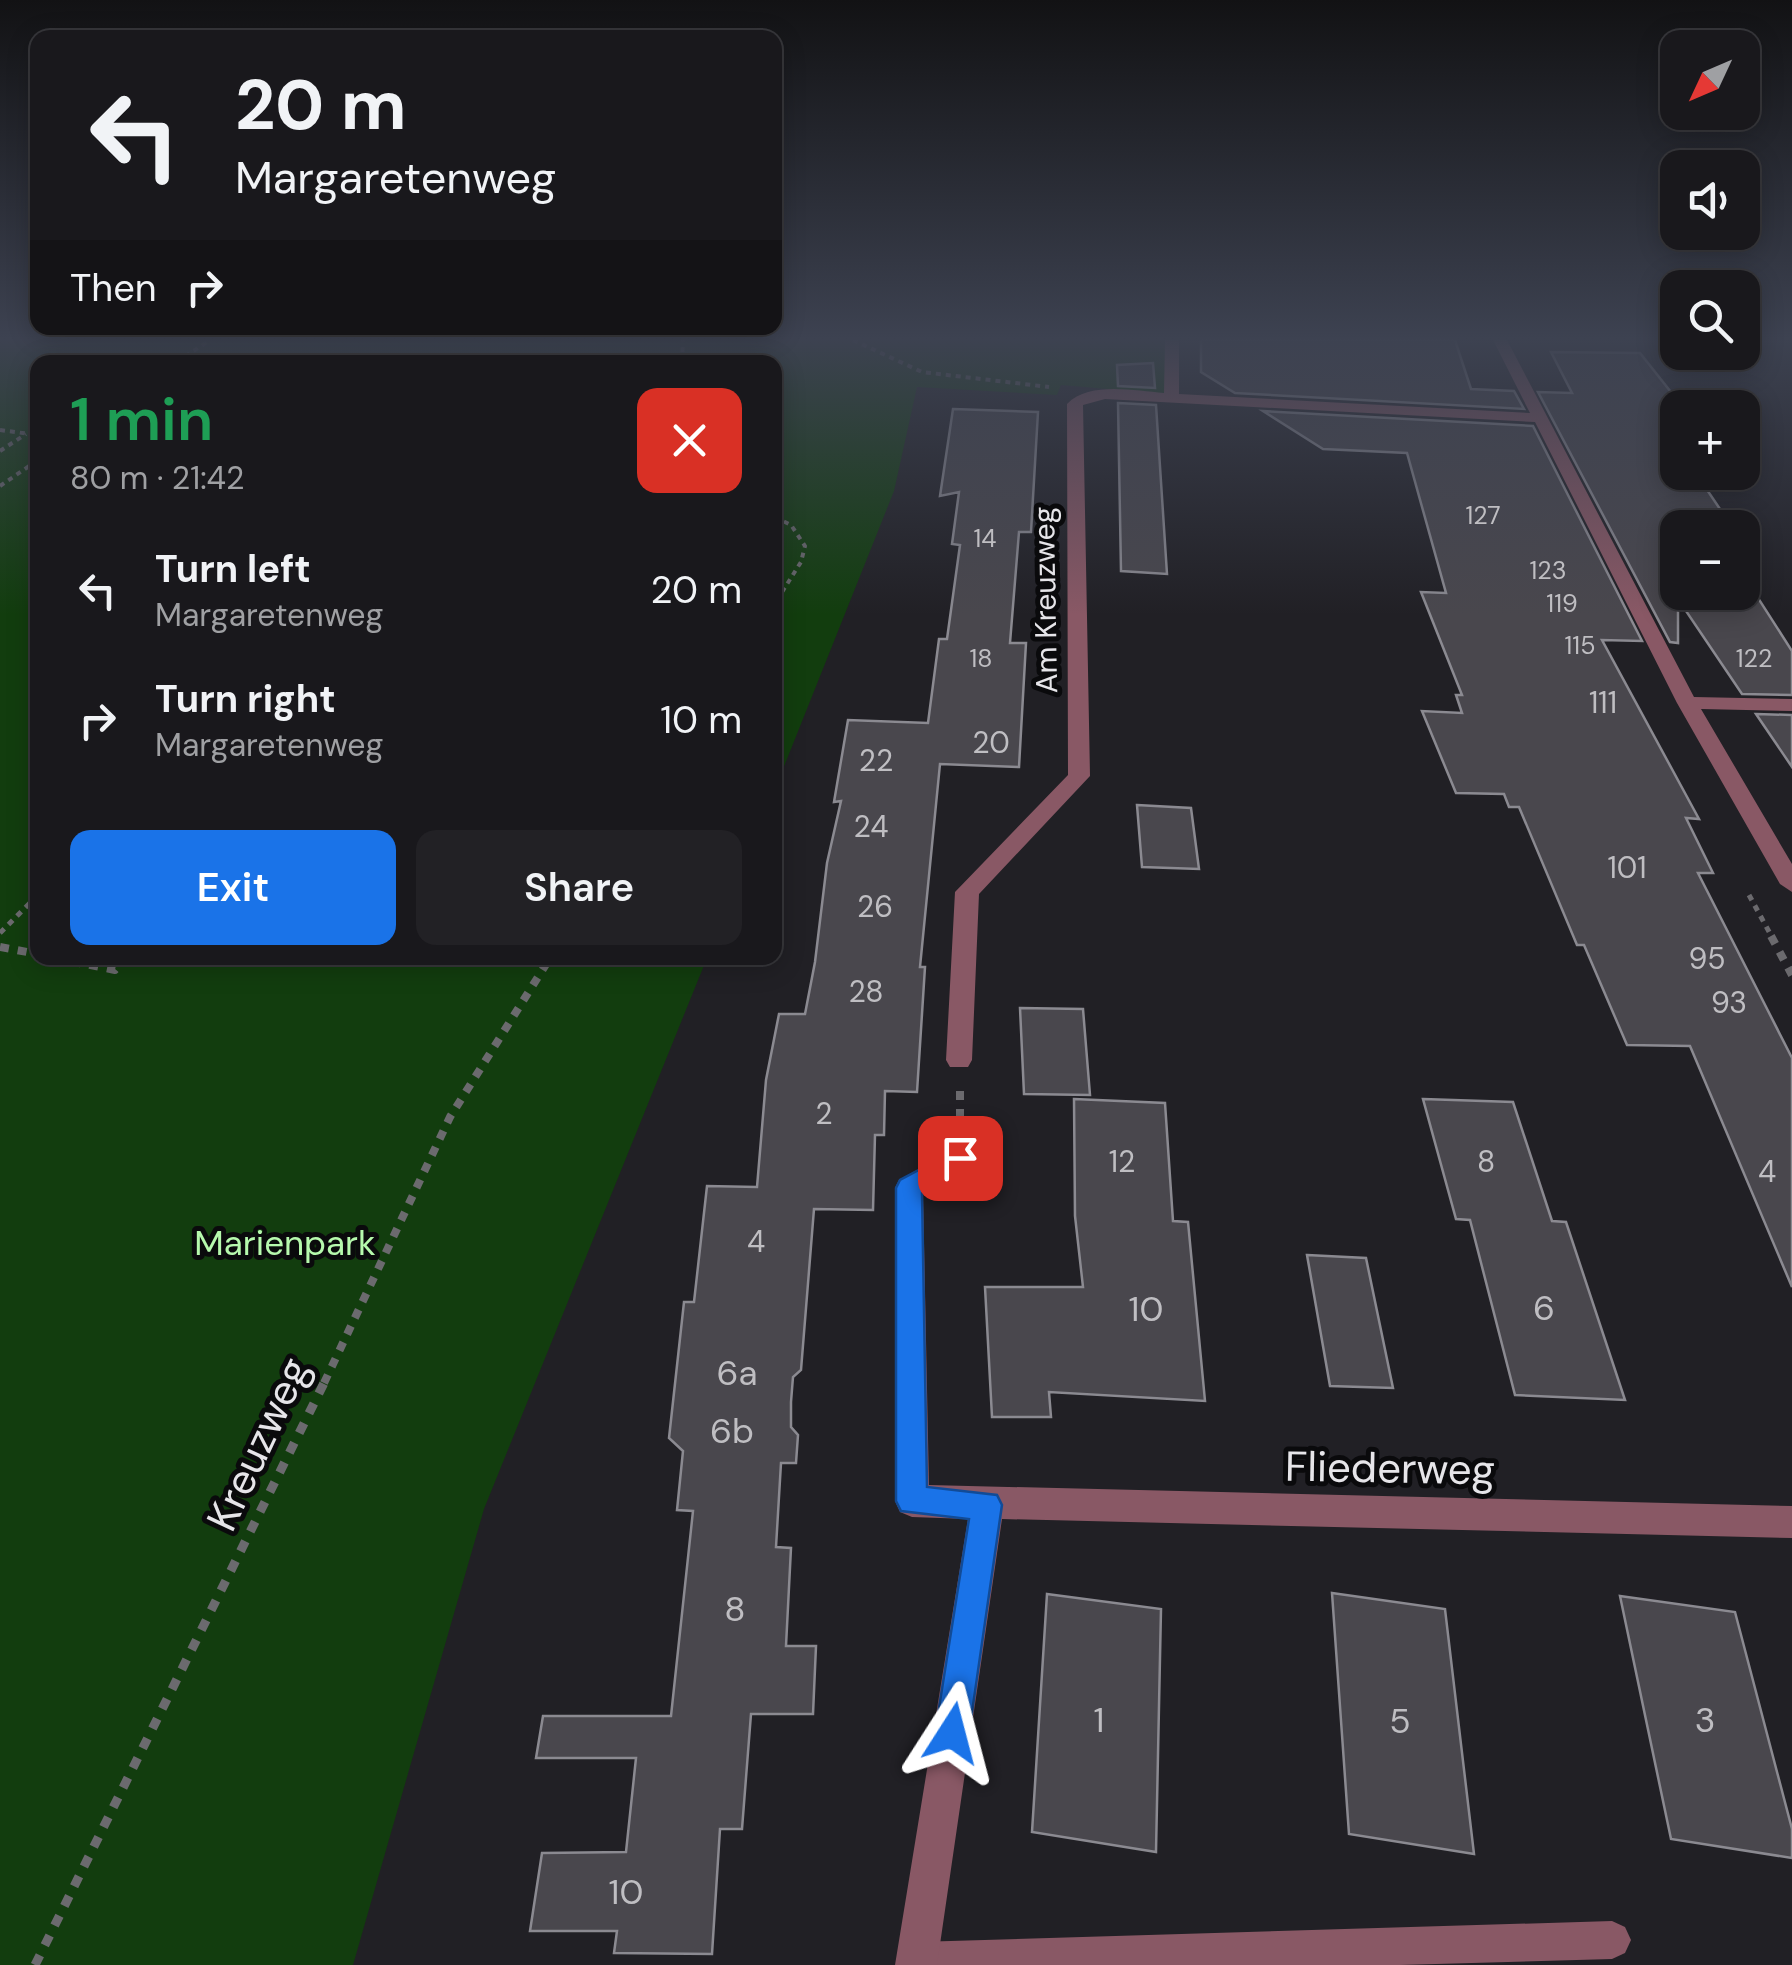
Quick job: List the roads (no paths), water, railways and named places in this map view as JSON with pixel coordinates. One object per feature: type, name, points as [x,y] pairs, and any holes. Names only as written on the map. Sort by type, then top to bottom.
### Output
[{"type":"street","name":"Am Kreuzweg","points":[[958,1060],[968,892],[1080,776],[1076,432]]},
{"type":"street","points":[[1547,432],[1688,702],[1792,884]]},
{"type":"street","points":[[1688,702],[1792,705]]},
{"type":"street","name":"Fliederweg","points":[[960,1158],[909,1188],[912,1501],[1792,1522]]},
{"type":"street","points":[[916,1963],[986,1505]]},
{"type":"lane","points":[[916,1963],[1612,1940]]},
{"type":"park label","name":"Marienpark","points":[[285,1243]]}]
